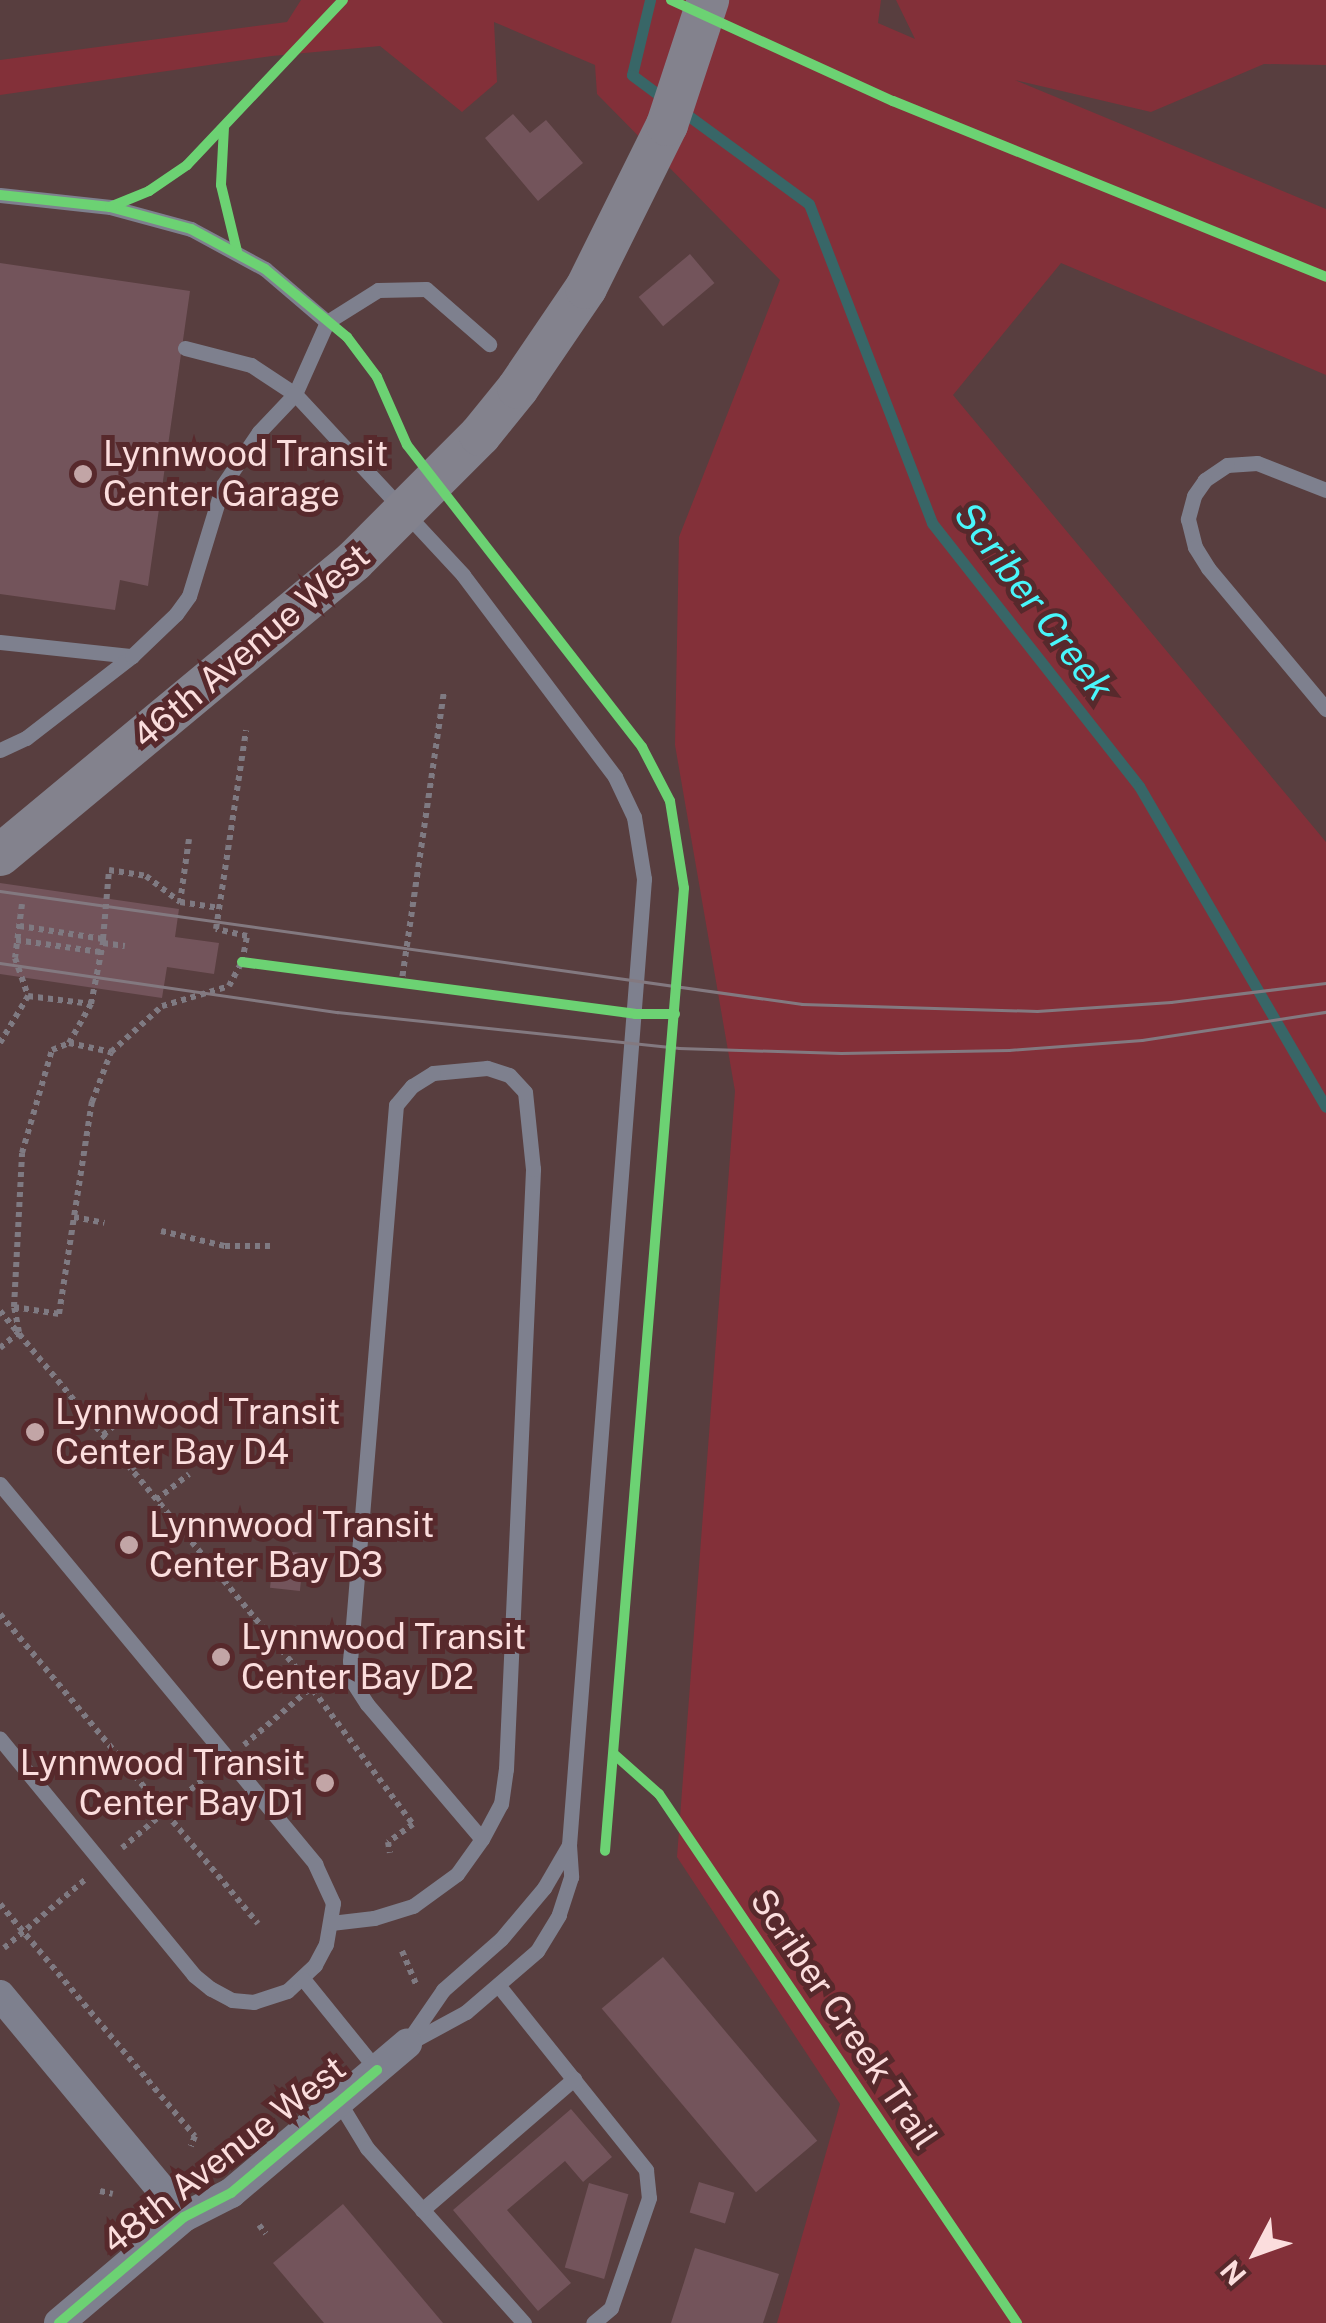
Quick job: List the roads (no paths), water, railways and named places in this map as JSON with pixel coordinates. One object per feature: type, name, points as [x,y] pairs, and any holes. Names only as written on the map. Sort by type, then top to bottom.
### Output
[{"type":"street","name":"46th Avenue West","points":[[0,855],[354,562],[480,435],[518,388],[586,288],[668,125],[708,0]]},
{"type":"street","points":[[0,1994],[184,2217]]},
{"type":"street","name":"48th Avenue West","points":[[59,2323],[184,2217],[231,2192],[406,2044]]},
{"type":"lane","points":[[0,195],[110,207],[191,228],[265,269],[327,322]]},
{"type":"lane","points":[[0,750],[26,738],[132,656],[176,614],[189,596],[223,486],[259,432],[295,394],[327,322],[378,290],[426,289],[489,344]]},
{"type":"lane","points":[[185,348],[252,365],[295,394],[463,574],[615,778],[634,816],[642,848],[644,878],[635,1028],[569,1844],[571,1877],[559,1915],[537,1950],[466,2012],[406,2044]]},
{"type":"lane","points":[[1326,490],[1257,463],[1227,465],[1205,480],[1194,496],[1188,519],[1195,547],[1208,568],[1326,709]]},
{"type":"lane","points":[[0,642],[132,656]]},
{"type":"lane","points":[[331,1923],[374,1918],[413,1906],[457,1874],[482,1839],[501,1804],[506,1769],[533,1169],[525,1092],[509,1075],[487,1068],[434,1073],[412,1086],[396,1104],[350,1661],[354,1684],[368,1704],[482,1839]]},
{"type":"lane","points":[[0,1484],[315,1864],[332,1903],[331,1923],[326,1944],[304,1980],[254,2002],[232,2000],[211,1989],[0,1738]]},
{"type":"lane","points":[[406,2044],[443,1990],[501,1939],[544,1888],[569,1844]]},
{"type":"lane","points":[[304,1980],[377,2070]]},
{"type":"lane","points":[[498,1984],[646,2170],[648,2198],[611,2308],[593,2323]]},
{"type":"lane","points":[[422,2210],[574,2079]]},
{"type":"lane","points":[[340,2102],[367,2148],[524,2323]]},
{"type":"waterway","name":"Scriber Creek","points":[[650,0],[632,75],[667,101]]},
{"type":"waterway","name":"Scriber Creek","points":[[682,111],[809,204],[932,523],[1139,786],[1326,1107]]},
{"type":"tram line","points":[[0,891],[802,1004],[1037,1011],[1171,1002],[1326,983]]},
{"type":"tram line","points":[[0,963],[337,1012],[679,1048],[841,1053],[1009,1050],[1142,1040],[1326,1012]]},
{"type":"place","name":"Lynnwood Transit Center Garage","points":[[83,474]]},
{"type":"place","name":"Lynnwood Transit Center Bay D4","points":[[35,1432]]},
{"type":"place","name":"Lynnwood Transit Center Bay D3","points":[[129,1545]]},
{"type":"place","name":"Lynnwood Transit Center Bay D2","points":[[221,1657]]},
{"type":"place","name":"Lynnwood Transit Center Bay D1","points":[[325,1783]]}]
